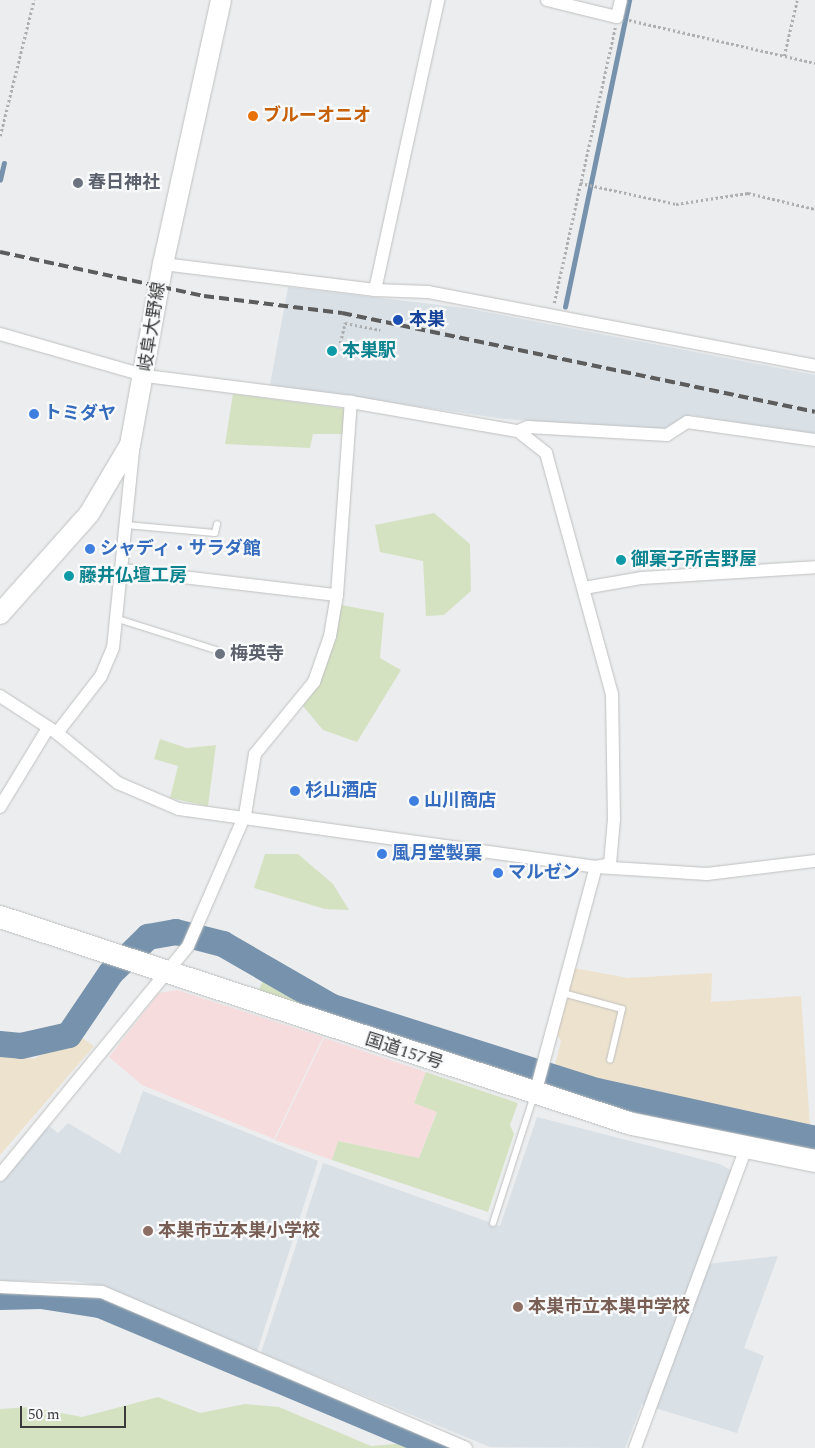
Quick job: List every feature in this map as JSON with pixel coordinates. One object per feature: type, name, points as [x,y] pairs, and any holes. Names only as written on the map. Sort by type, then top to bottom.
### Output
[{"type":"highway","name":"国道157号","points":[[0,917],[166,972],[537,1087],[632,1124],[745,1150],[815,1161]]},
{"type":"main road","name":"岐阜大野線","points":[[0,614],[90,514],[130,445],[146,376],[162,264],[221,0]]},
{"type":"street","points":[[375,290],[438,0]]},
{"type":"street","points":[[547,0],[617,17],[621,0]]},
{"type":"street","points":[[162,264],[375,290],[428,292],[815,366]]},
{"type":"street","points":[[0,334],[146,376],[351,402],[518,431],[546,453],[612,694],[614,736],[610,864],[596,867]]},
{"type":"street","points":[[0,1175],[188,946],[245,815],[255,754],[314,682],[330,636],[337,595],[351,402]]},
{"type":"street","points":[[518,431],[528,427],[667,434],[687,422],[815,440]]},
{"type":"street","points":[[0,807],[52,731],[101,676],[113,648],[118,619],[134,451],[130,445]]},
{"type":"street","points":[[584,588],[652,577],[815,566]]},
{"type":"street","points":[[123,570],[337,595]]},
{"type":"street","points":[[0,696],[52,731],[118,783],[179,808],[245,815],[464,851],[596,867],[708,874],[815,861]]},
{"type":"street","points":[[537,1087],[596,867]]},
{"type":"street","points":[[635,1448],[745,1150]]},
{"type":"street","points":[[0,1287],[102,1292],[466,1448]]},
{"type":"lane","points":[[126,526],[215,533],[216,524]]},
{"type":"lane","points":[[118,619],[216,650]]},
{"type":"lane","points":[[563,993],[622,1009],[610,1060]]},
{"type":"lane","points":[[493,1223],[537,1087]]},
{"type":"path","points":[[0,136],[34,0]]},
{"type":"path","points":[[784,56],[797,0]]},
{"type":"path","points":[[551,317],[617,17],[815,63]]},
{"type":"path","points":[[580,183],[676,204],[748,193],[815,209]]},
{"type":"path","points":[[340,343],[345,323],[380,330]]},
{"type":"shaded area","points":[[288,287],[465,308],[815,375],[815,436],[691,415],[667,431],[505,419],[270,385]]},
{"type":"shaded area","points":[[574,968],[628,978],[712,973],[711,1002],[801,996],[810,1126],[554,1068],[561,1042],[557,1033]]},
{"type":"shaded area","points":[[177,990],[323,1037],[274,1139],[142,1085],[109,1057],[159,993]]},
{"type":"shaded area","points":[[78,1035],[94,1046],[0,1155],[0,1054],[34,1059]]},
{"type":"shaded area","points":[[324,1038],[426,1072],[414,1103],[437,1111],[419,1158],[339,1141],[332,1160],[275,1140]]},
{"type":"shaded area","name":"本巣市立本巣小学校","points":[[143,1091],[318,1161],[257,1352],[104,1287],[74,1281],[0,1281],[0,1182],[47,1124],[58,1133],[68,1123],[120,1154]]},
{"type":"shaded area","name":"本巣市立本巣中学校","points":[[537,1117],[720,1164],[732,1171],[699,1265],[778,1256],[744,1348],[764,1356],[737,1433],[642,1404],[625,1448],[490,1447],[261,1353],[323,1163],[500,1226]]},
{"type":"green space","points":[[233,394],[347,409],[345,434],[313,434],[310,448],[225,444]]},
{"type":"green space","points":[[434,513],[470,544],[471,591],[444,615],[426,616],[423,561],[380,552],[375,525]]},
{"type":"green space","points":[[341,605],[384,613],[380,658],[401,670],[357,742],[323,730],[303,706]]},
{"type":"green space","points":[[160,739],[187,748],[216,745],[208,806],[170,798],[178,766],[154,759]]},
{"type":"green space","points":[[265,854],[298,854],[333,884],[349,910],[325,909],[254,888]]},
{"type":"green space","points":[[265,976],[310,999],[317,1010],[258,992]]},
{"type":"green space","points":[[426,1072],[518,1103],[510,1125],[514,1134],[488,1212],[332,1160],[338,1141],[419,1158],[437,1112],[414,1103]]},
{"type":"green space","points":[[158,1397],[200,1413],[245,1404],[279,1407],[371,1446],[408,1443],[419,1448],[0,1448],[0,1409],[30,1407],[82,1417]]},
{"type":"waterway","points":[[565,307],[629,0]]},
{"type":"waterway","points":[[0,180],[4,163]]},
{"type":"waterway","points":[[0,1044],[21,1046],[69,1035],[111,973],[148,937],[176,932],[223,944],[332,1007],[597,1091],[815,1139]]},
{"type":"waterway","points":[[0,1297],[41,1296],[100,1305],[441,1448]]},
{"type":"railway","points":[[0,252],[204,296],[342,313],[815,412]]},
{"type":"place","name":"ブルーオニオ","points":[[253,116]]},
{"type":"place","name":"春日神社","points":[[78,183]]},
{"type":"place","name":"本巣","points":[[398,320]]},
{"type":"place","name":"本巣駅","points":[[332,351]]},
{"type":"place","name":"トミダヤ","points":[[34,414]]},
{"type":"place","name":"シャディ・サラダ館","points":[[90,549]]},
{"type":"place","name":"御菓子所吉野屋","points":[[621,560]]},
{"type":"place","name":"藤井仏壇工房","points":[[69,576]]},
{"type":"place","name":"梅英寺","points":[[220,654]]},
{"type":"place","name":"杉山酒店","points":[[295,791]]},
{"type":"place","name":"山川商店","points":[[414,801]]},
{"type":"place","name":"風月堂製菓","points":[[382,854]]},
{"type":"place","name":"マルゼン","points":[[498,873]]},
{"type":"place","name":"本巣市立本巣小学校","points":[[148,1231]]},
{"type":"place","name":"本巣市立本巣中学校","points":[[518,1307]]}]
